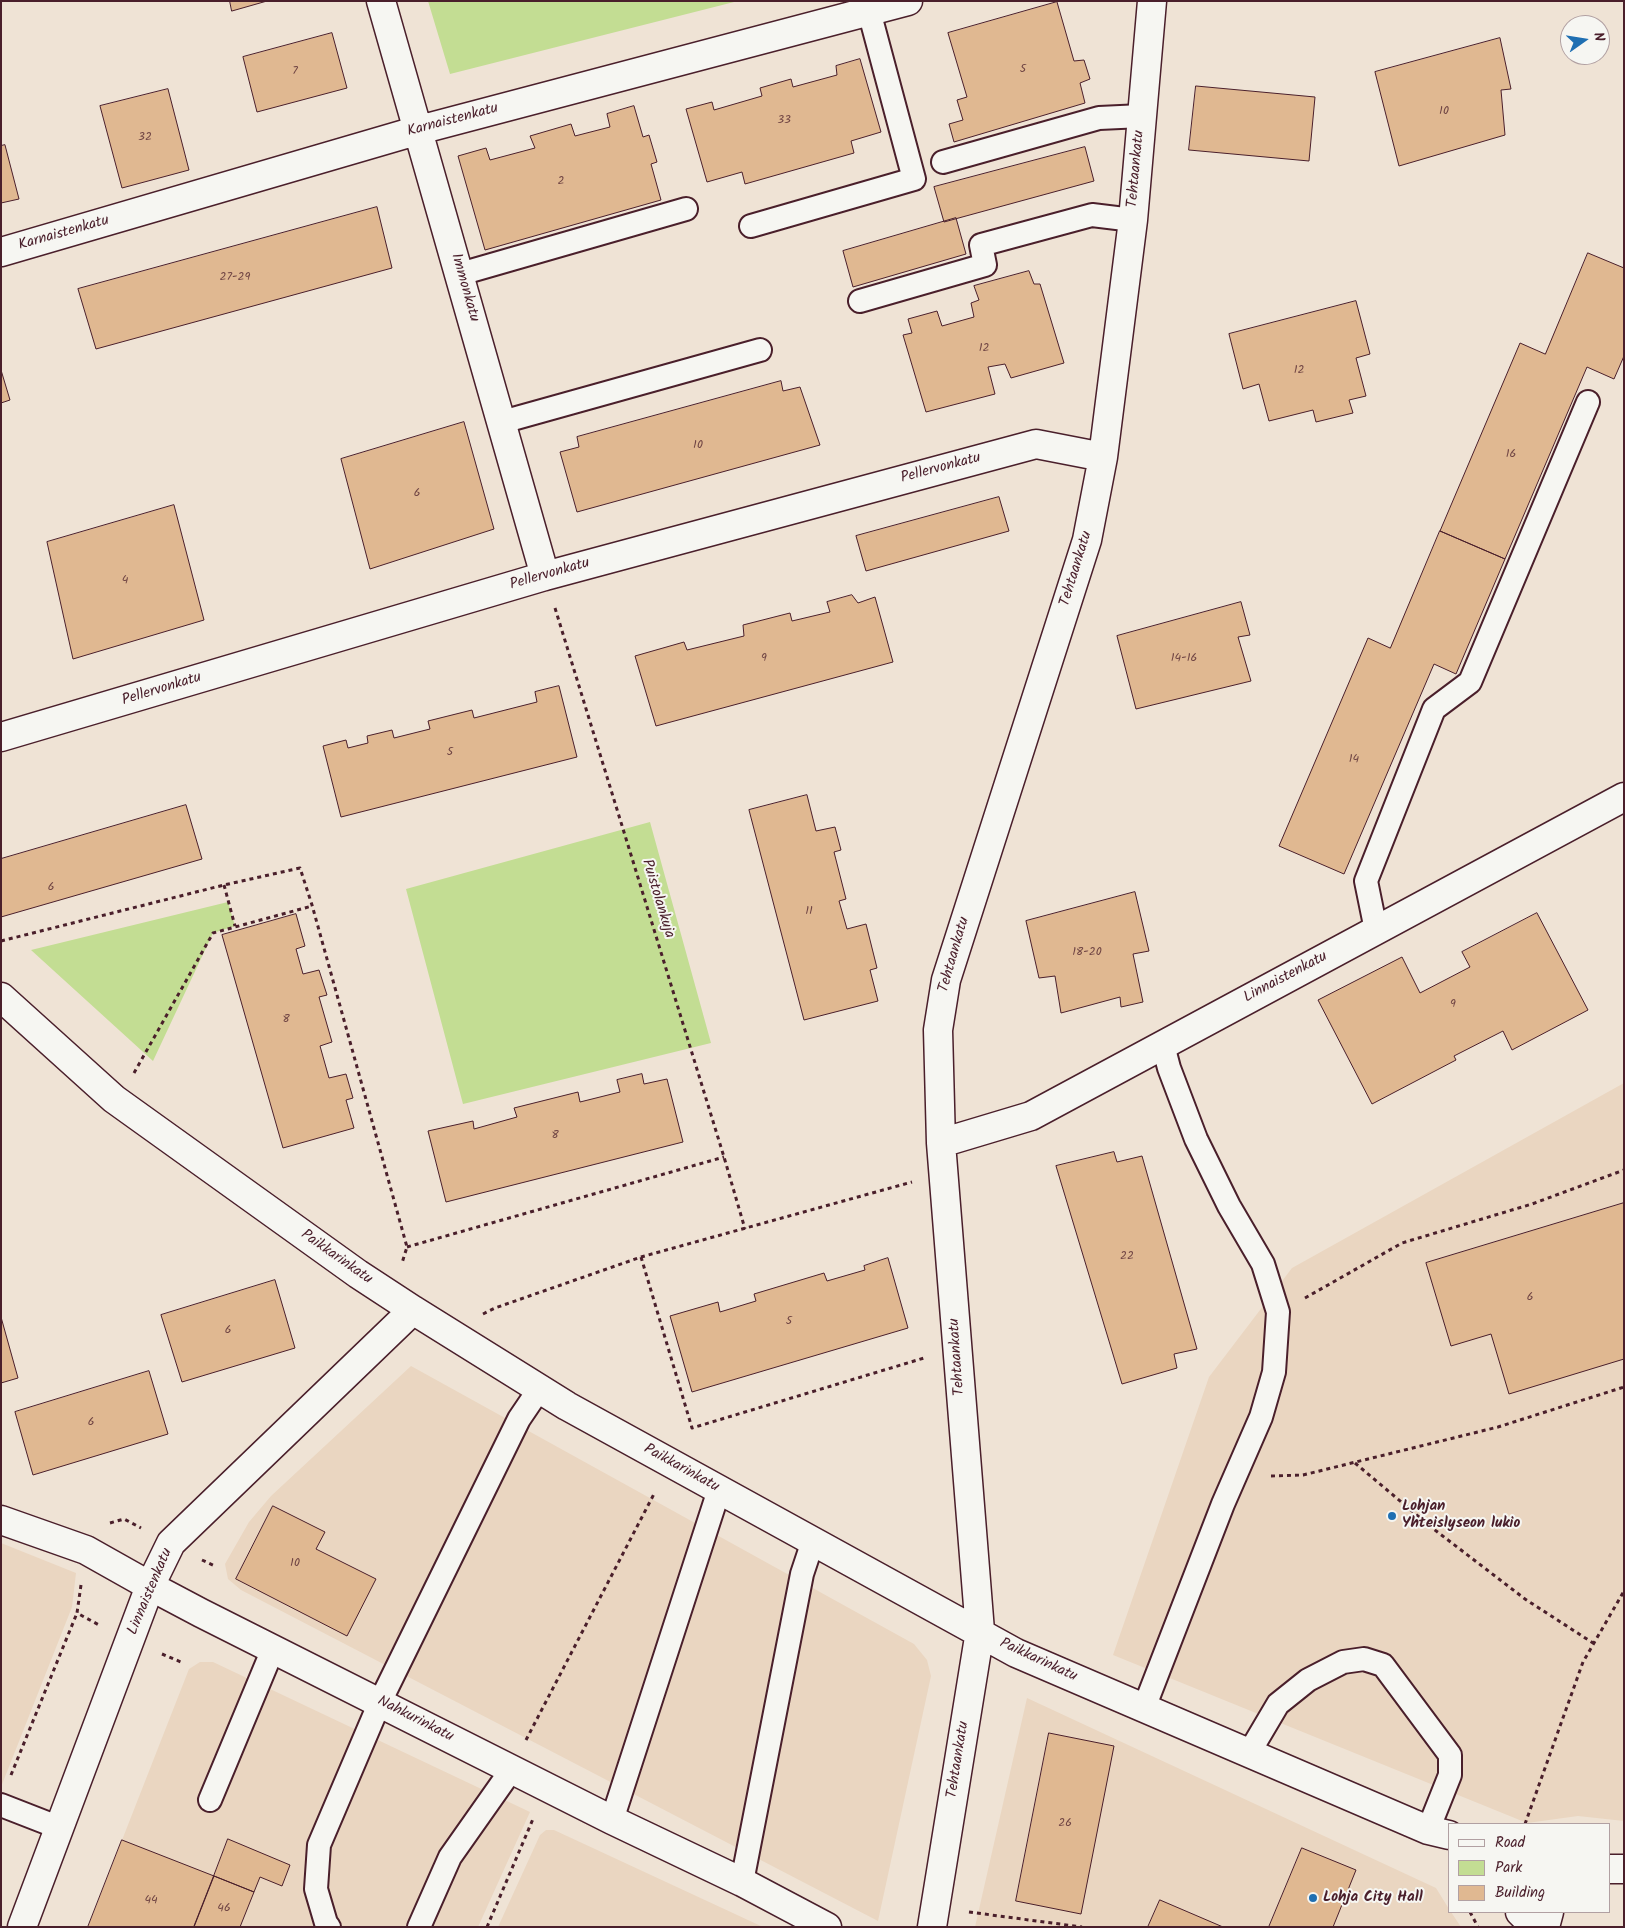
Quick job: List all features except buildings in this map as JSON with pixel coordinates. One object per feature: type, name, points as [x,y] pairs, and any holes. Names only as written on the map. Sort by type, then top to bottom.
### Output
[{"type":"street","name":"Immonkatu","points":[[381,1],[545,576]]},
{"type":"street","name":"Tehtaankatu","points":[[932,1927],[980,1631],[941,1143],[938,1030],[946,980],[1088,540],[1103,457],[1133,220],[1152,1]]},
{"type":"street","name":"Karnaistenkatu","points":[[1,252],[419,130],[906,2]]},
{"type":"street","name":"Pellervonkatu","points":[[1,737],[545,576],[1036,444],[1103,457]]},
{"type":"street","name":"Linnaistenkatu","points":[[941,1143],[1031,1116],[1624,797]]},
{"type":"street","name":"Paikkarinkatu","points":[[1,997],[114,1099],[358,1274],[576,1411],[980,1631],[1016,1653],[1438,1833],[1448,1849]]},
{"type":"street","name":"Linnaistenkatu","points":[[22,1927],[150,1586],[172,1543],[413,1310]]},
{"type":"street","name":"Nahkurinkatu","points":[[1,1520],[86,1550],[150,1586],[380,1702],[518,1758],[612,1820],[742,1882],[826,1927]]},
{"type":"street","points":[[1610,1868],[1624,1870]]},
{"type":"street","points":[[1521,1913],[1535,1927]]},
{"type":"street","points":[[1545,1927],[1549,1913]]},
{"type":"lane","points":[[751,226],[914,179],[869,11]]},
{"type":"lane","points":[[943,162],[1099,118],[1142,116]]},
{"type":"lane","points":[[460,274],[686,210]]},
{"type":"lane","points":[[860,301],[985,265],[981,245],[1092,215],[1133,220]]},
{"type":"lane","points":[[502,422],[760,350]]},
{"type":"lane","points":[[1376,930],[1366,881],[1434,709],[1470,682],[1588,402]]},
{"type":"lane","points":[[1144,1708],[1219,1514],[1261,1417],[1274,1372],[1278,1312],[1263,1264],[1229,1206],[1196,1139],[1169,1068],[1163,1045]]},
{"type":"lane","points":[[329,1927],[316,1888],[319,1845],[380,1702],[519,1419],[540,1388]]},
{"type":"lane","points":[[612,1820],[720,1490]]},
{"type":"lane","points":[[742,1882],[802,1574],[813,1540]]},
{"type":"lane","points":[[210,1800],[273,1648]]},
{"type":"lane","points":[[1249,1753],[1278,1704],[1308,1680],[1343,1662],[1364,1660],[1383,1665],[1450,1755],[1450,1775],[1438,1833]]},
{"type":"lane","points":[[419,1927],[450,1857],[518,1758]]},
{"type":"lane","points":[[1,1806],[60,1828]]},
{"type":"path","name":"Puistolankuja","points":[[545,576],[745,1229]]},
{"type":"path","points":[[1,941],[224,885],[300,868],[407,1246],[402,1266]]},
{"type":"path","points":[[224,885],[235,926]]},
{"type":"path","points":[[130,1080],[213,933],[312,906]]},
{"type":"path","points":[[407,1246],[724,1157]]},
{"type":"path","points":[[1278,1312],[1332,1284],[1402,1243],[1532,1204],[1624,1170]]},
{"type":"path","points":[[478,1317],[495,1308],[641,1257],[944,1174]]},
{"type":"path","points":[[641,1257],[692,1428],[958,1348]]},
{"type":"path","points":[[1235,1478],[1303,1475],[1498,1427],[1624,1387]]},
{"type":"path","points":[[1354,1462],[1431,1527],[1525,1599],[1593,1643]]},
{"type":"path","points":[[518,1758],[659,1485]]},
{"type":"path","points":[[1525,1823],[1583,1662],[1624,1590]]},
{"type":"path","points":[[8,1781],[77,1613]]},
{"type":"path","points":[[968,1912],[1082,1927]]},
{"type":"path","points":[[1471,1913],[1478,1927]]},
{"type":"shaded area","name":"Lohjan Yhteislyseon lukio","points":[[1624,1083],[1624,1821],[1578,1816],[1527,1823],[1113,1655],[1209,1377],[1292,1268]]},
{"type":"shaded area","points":[[411,1366],[914,1644],[927,1660],[931,1676],[878,1921],[241,1590],[228,1579],[225,1564],[249,1522],[271,1496]]},
{"type":"shaded area","points":[[1,1543],[76,1573],[72,1607],[1,1787]]},
{"type":"shaded area","points":[[200,1662],[213,1662],[530,1812],[478,1927],[88,1927],[189,1669]]},
{"type":"shaded area","points":[[1027,1698],[1436,1888],[1448,1907],[1448,1913],[1452,1913],[1461,1927],[975,1927]]},
{"type":"shaded area","points":[[546,1830],[554,1830],[763,1927],[498,1927],[540,1835]]},
{"type":"green space","points":[[428,1],[738,1],[450,74]]},
{"type":"green space","points":[[650,822],[711,1043],[463,1104],[406,889]]},
{"type":"green space","points":[[228,902],[235,926],[213,933],[153,1061],[31,950]]},
{"type":"place","name":"Lohjan Yhteislyseon lukio","points":[[1392,1516]]},
{"type":"place","name":"Lohja City Hall","points":[[1313,1898]]}]
